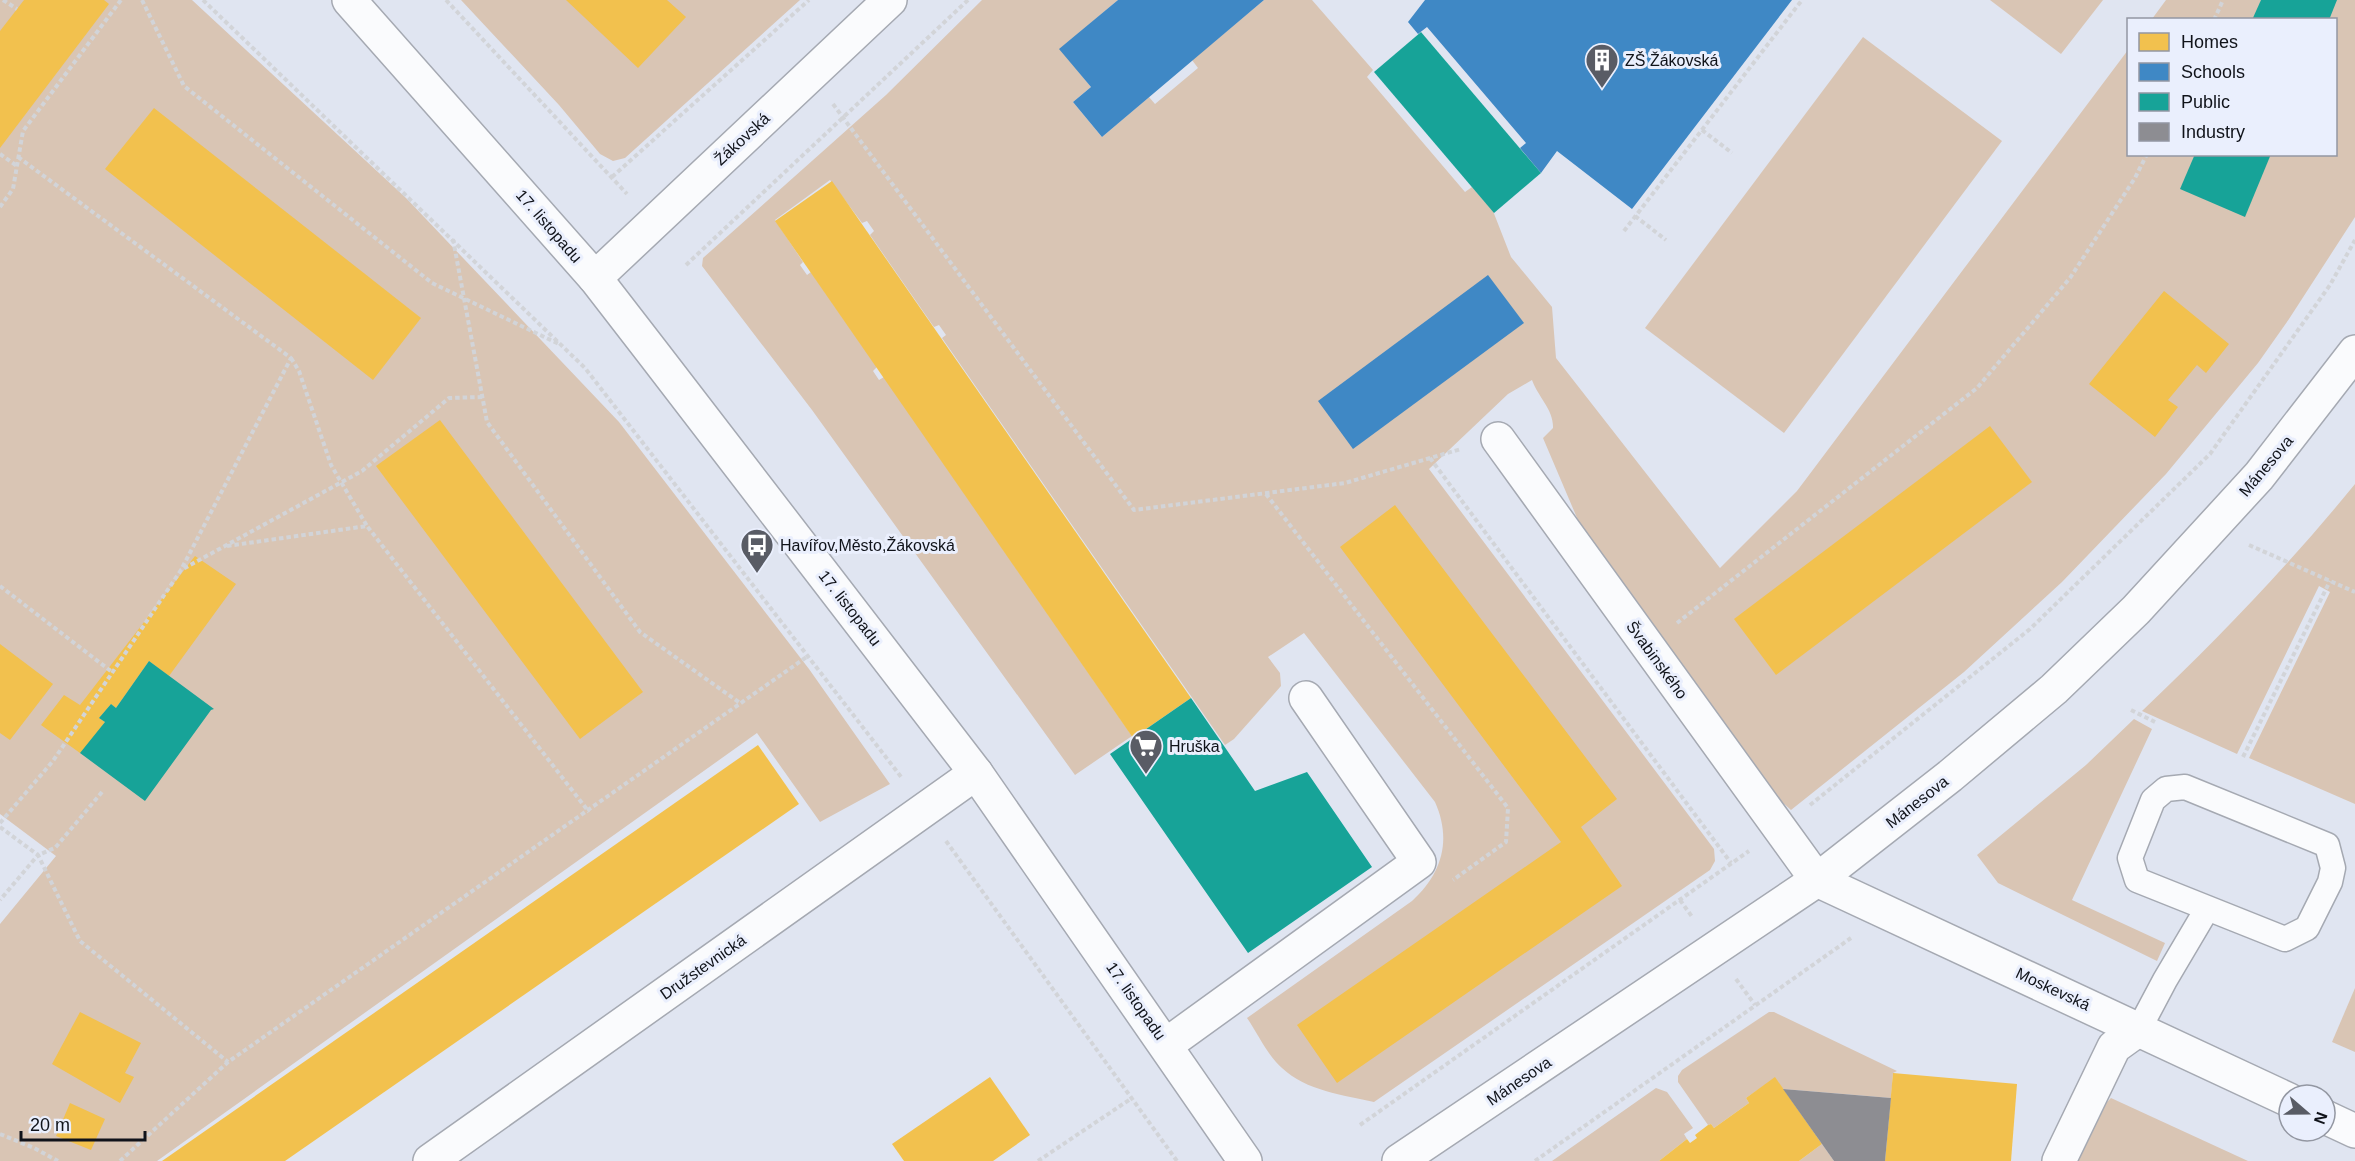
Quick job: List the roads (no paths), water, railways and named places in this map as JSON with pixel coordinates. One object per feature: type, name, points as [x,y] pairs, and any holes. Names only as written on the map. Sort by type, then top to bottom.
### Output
[{"type":"street","name":"17. listopadu","points":[[349,0],[595,278],[976,772],[1245,1161]]},
{"type":"street","name":"Žákovská","points":[[595,278],[890,0]]},
{"type":"street","name":"Mánesova","points":[[1399,1161],[1817,880],[1950,776],[2054,689],[2136,610],[2213,528],[2259,476],[2355,352]]},
{"type":"street","name":"Švabinského","points":[[1498,438],[1817,880]]},
{"type":"street","points":[[1166,1045],[1419,862],[1306,698]]},
{"type":"street","name":"Družstevnická","points":[[430,1161],[976,772]]},
{"type":"street","name":"Moskevská","points":[[1817,880],[2277,1094]]},
{"type":"street","points":[[2059,1161],[2114,1047],[2139,1029]]},
{"type":"street","points":[[2337,1123],[2355,1131]]},
{"type":"lane","points":[[2185,788],[2327,845],[2333,868],[2330,882],[2307,928],[2285,939],[2207,909],[2137,880],[2130,858],[2153,800],[2166,789],[2185,788]]},
{"type":"lane","points":[[2139,1029],[2207,909]]},
{"type":"place","name":"ZŠ Žákovská","points":[[1602,89]]},
{"type":"place","name":"Havířov,Město,Žákovská","points":[[757,574]]},
{"type":"place","name":"Hruška","points":[[1146,775]]}]
